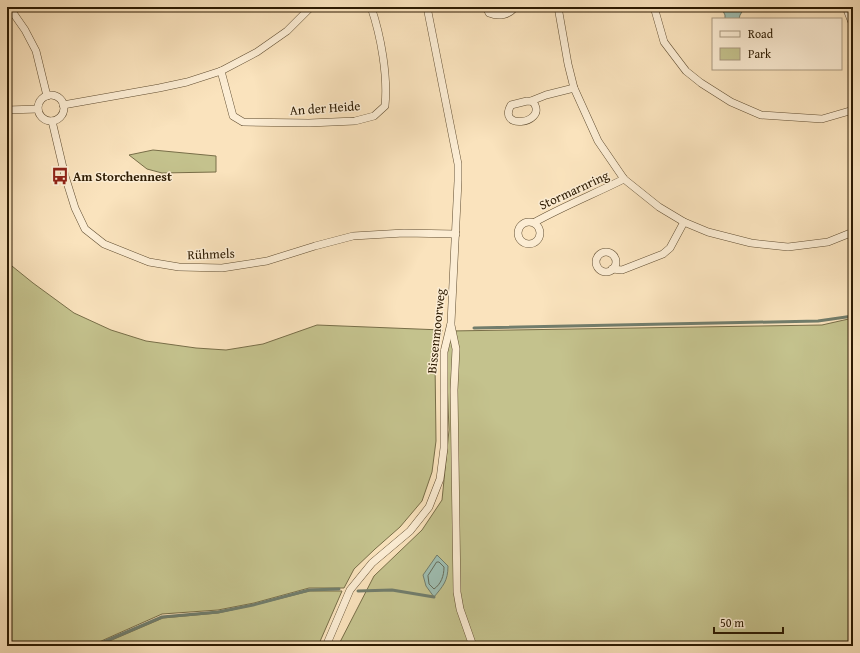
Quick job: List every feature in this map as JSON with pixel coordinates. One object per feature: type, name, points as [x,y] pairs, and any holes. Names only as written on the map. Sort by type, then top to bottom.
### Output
[{"type":"street","points":[[9,7],[25,30],[36,51],[47,96]]},
{"type":"street","points":[[63,105],[159,88],[186,82],[221,71],[257,52],[287,31],[311,7]]},
{"type":"street","name":"An der Heide","points":[[221,71],[233,116],[243,122],[332,122],[355,120],[374,116],[385,106],[387,89],[376,26],[371,7]]},
{"type":"street","name":"Bissenmoorweg","points":[[326,646],[350,590],[372,563],[410,531],[429,507],[440,479],[444,448],[444,352],[451,322],[458,164],[427,7]]},
{"type":"street","points":[[486,7],[489,13],[497,16],[509,13],[516,7]]},
{"type":"street","name":"Stormarnring","points":[[558,7],[568,64],[574,88],[598,141],[624,179],[659,207],[684,222],[708,232],[751,243],[788,247],[828,242],[853,232]]},
{"type":"street","points":[[654,7],[664,42],[686,71],[701,83],[731,102],[761,115],[822,119],[853,110]]},
{"type":"street","points":[[846,7],[853,25]]},
{"type":"street","points":[[531,101],[546,95],[574,88]]},
{"type":"street","points":[[51,95],[59,98],[63,105],[62,114],[56,120],[52,121],[42,118],[38,109],[40,101],[51,95]]},
{"type":"street","points":[[7,110],[38,109]]},
{"type":"street","name":"Rühmels","points":[[52,121],[65,176],[75,208],[85,229],[104,244],[149,262],[179,267],[222,268],[267,262],[315,246],[353,236],[402,232],[456,234]]},
{"type":"street","name":"Stormarnring","points":[[534,222],[624,179]]},
{"type":"street","points":[[612,270],[622,270],[663,254],[670,248],[684,222]]},
{"type":"street","points":[[451,322],[456,349],[454,390],[457,592],[460,609],[473,646]]},
{"type":"green space","points":[[153,150],[216,156],[216,172],[162,173],[147,169],[129,155]]},
{"type":"green space","points":[[7,262],[74,313],[111,330],[146,341],[196,348],[226,350],[263,344],[317,325],[442,330],[435,361],[436,441],[432,472],[422,501],[400,527],[354,569],[344,588],[309,588],[254,603],[218,610],[162,614],[90,646],[7,646]]},
{"type":"green space","points":[[853,318],[853,646],[338,646],[374,576],[422,530],[442,500],[449,430],[446,355],[450,331],[822,325]]},
{"type":"green space","points":[[310,591],[342,591],[318,646],[98,646],[163,618],[218,613]]},
{"type":"water","points":[[721,7],[745,7],[739,18],[725,18]]},
{"type":"water","points":[[437,555],[448,566],[448,571],[444,583],[434,597],[426,586],[423,575]]},
{"type":"waterway","points":[[474,328],[818,321],[853,316]]},
{"type":"waterway","points":[[94,646],[162,617],[218,612],[253,605],[309,590],[339,589]]},
{"type":"waterway","points":[[358,591],[392,590],[434,597]]},
{"type":"place","name":"Am Storchennest","points":[[60,176]]}]
